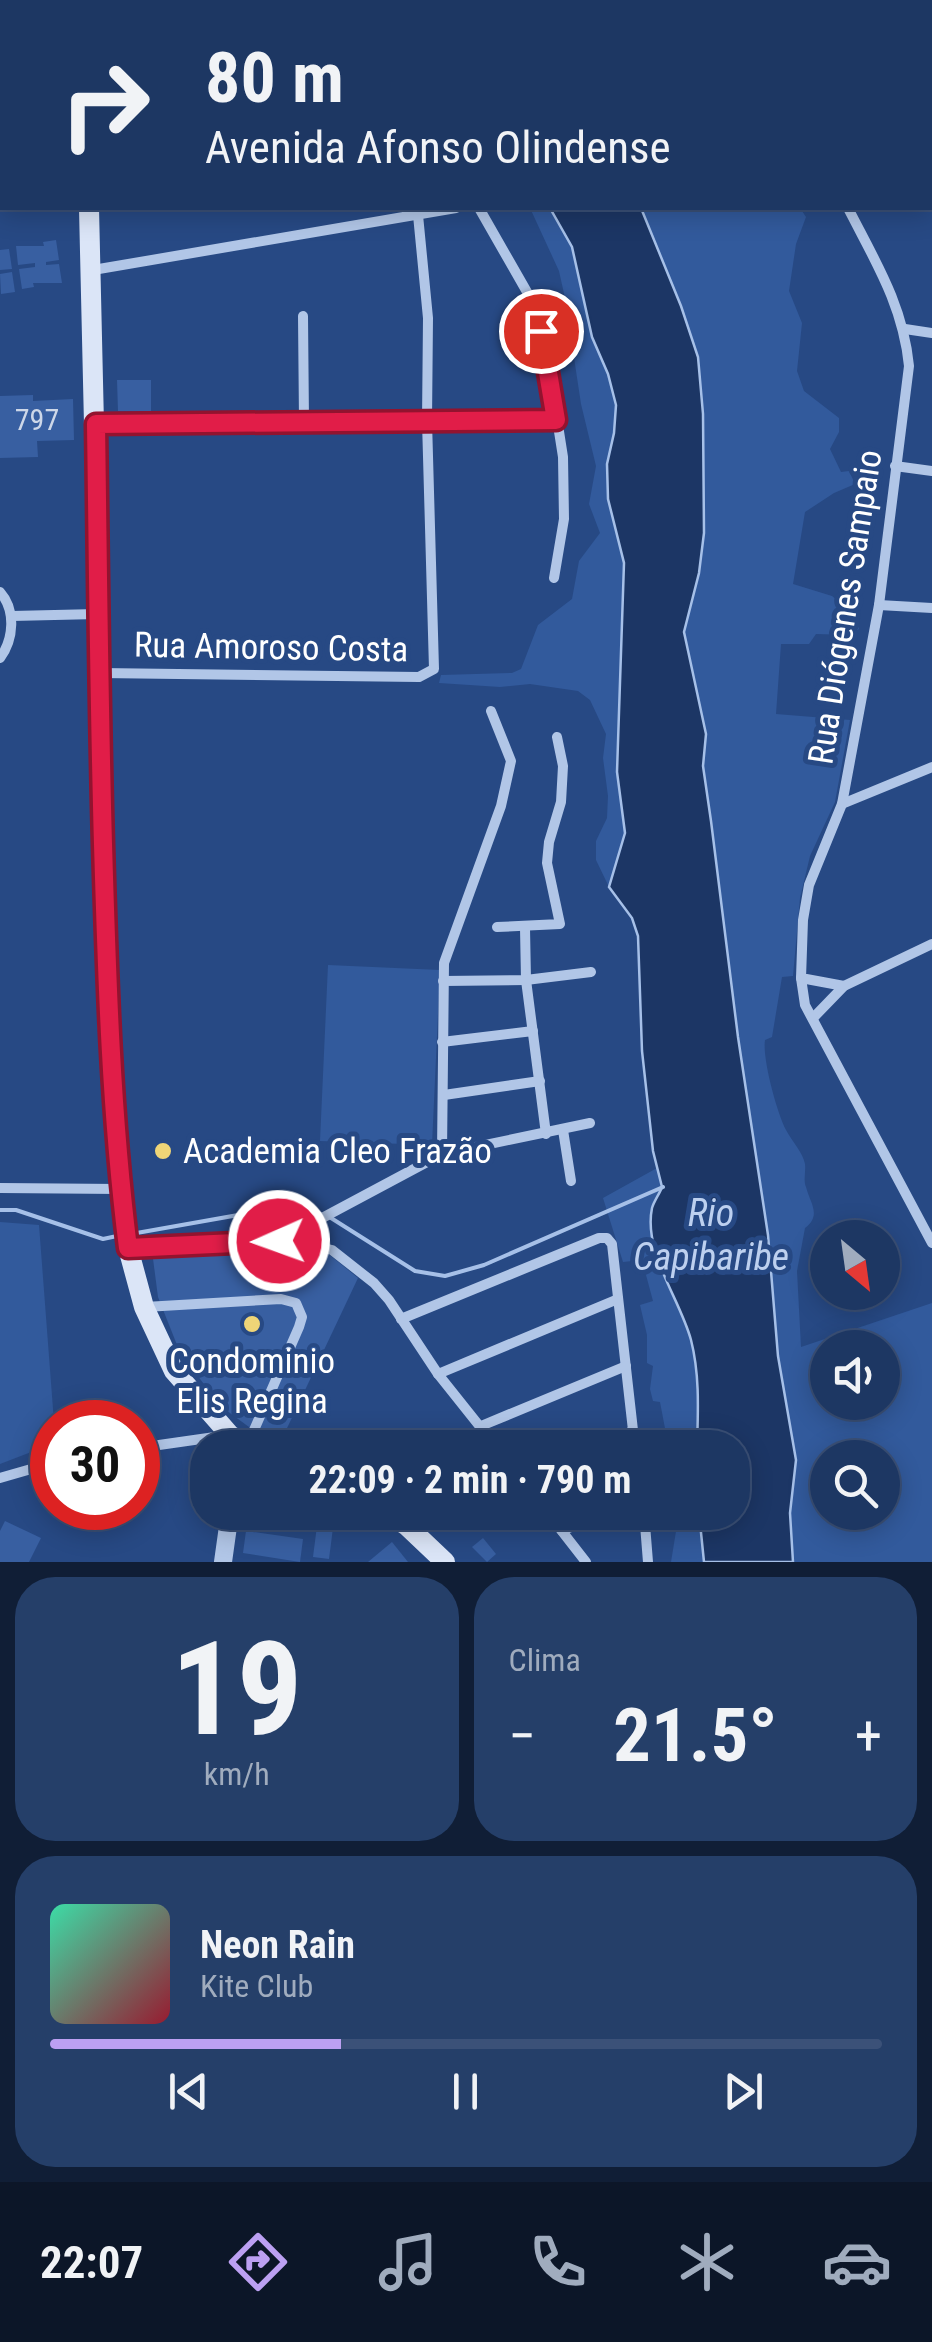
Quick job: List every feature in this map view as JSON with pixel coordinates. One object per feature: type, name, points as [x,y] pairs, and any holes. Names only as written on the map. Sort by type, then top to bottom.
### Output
[{"type":"main road","points":[[90,210],[108,1031],[120,1190],[144,1307],[174,1372],[227,1430]]},
{"type":"main road","points":[[410,1530],[444,1562]]},
{"type":"street","points":[[93,270],[445,210]]},
{"type":"street","points":[[480,210],[535,306],[547,356],[563,458],[564,519],[554,578]]},
{"type":"street","name":"Rua Diógenes Sampaio","points":[[801,978],[809,885],[842,804],[879,605],[909,366],[905,330],[892,294],[849,210]]},
{"type":"street","points":[[418,215],[428,318],[427,422]]},
{"type":"street","points":[[303,316],[304,422]]},
{"type":"street","points":[[905,330],[932,333]]},
{"type":"street","points":[[96,424],[556,420]]},
{"type":"street","name":"Rua Amoroso Costa","points":[[99,672],[420,677],[430,672],[436,663],[427,422]]},
{"type":"street","points":[[895,466],[932,472]]},
{"type":"street","points":[[0,592],[12,616],[8,648],[1,658]]},
{"type":"street","points":[[879,605],[932,608]]},
{"type":"street","points":[[12,616],[97,614]]},
{"type":"street","points":[[442,1154],[444,981],[450,944],[496,822],[511,761],[490,711]]},
{"type":"street","points":[[497,927],[560,924],[547,863],[562,784],[557,738]]},
{"type":"street","points":[[842,804],[932,767]]},
{"type":"street","points":[[525,928],[526,980],[546,1134]]},
{"type":"street","points":[[814,1017],[844,986],[932,944]]},
{"type":"street","points":[[444,981],[526,980],[591,972]]},
{"type":"street","points":[[844,986],[801,978],[805,1005],[932,1242]]},
{"type":"street","points":[[442,1042],[533,1032]]},
{"type":"street","points":[[444,1095],[540,1081]]},
{"type":"street","points":[[279,1241],[442,1154],[590,1123]]},
{"type":"street","points":[[564,1130],[571,1181]]},
{"type":"street","points":[[0,1188],[120,1190]]},
{"type":"street","points":[[402,1319],[607,1238],[612,1244],[632,1430]]},
{"type":"street","points":[[127,1239],[279,1241],[310,1243],[332,1250],[374,1283],[438,1374],[484,1430]]},
{"type":"street","points":[[144,1307],[281,1299],[296,1303],[302,1317],[299,1327],[247,1430]]},
{"type":"street","points":[[438,1374],[618,1299]]},
{"type":"street","points":[[481,1426],[626,1366]]},
{"type":"street","points":[[160,1447],[190,1446]]},
{"type":"street","points":[[0,1478],[30,1469]]},
{"type":"street","points":[[223,1562],[227,1530]]},
{"type":"street","points":[[645,1530],[648,1562]]},
{"type":"street","points":[[562,1531],[586,1562]]},
{"type":"shaded area","points":[[531,210],[551,210],[572,247],[592,337],[616,405],[607,464],[615,530],[624,563],[617,772],[625,833],[609,887],[596,860],[596,841],[607,818],[603,758],[606,734],[590,700],[578,691],[530,684],[500,687],[439,683],[441,675],[512,673],[521,669],[538,625],[572,599],[579,561],[600,533],[589,504],[596,466],[581,404],[559,271]]},
{"type":"shaded area","points":[[642,210],[801,210],[806,217],[796,244],[789,291],[802,323],[797,371],[804,391],[839,418],[839,432],[830,449],[841,472],[849,471],[855,484],[805,512],[793,584],[832,596],[859,619],[859,629],[850,635],[816,634],[809,644],[781,644],[776,714],[850,720],[835,802],[810,856],[800,898],[793,976],[782,977],[772,1037],[765,1040],[765,1048],[775,1099],[786,1130],[804,1160],[805,1184],[813,1209],[797,1271],[801,1347],[810,1344],[810,1420],[900,1420],[900,1330],[852,1330],[932,1303],[932,1562],[793,1562],[790,1513],[796,1460],[778,1356],[768,1235],[703,766],[706,734],[684,632],[704,476],[698,358]]},
{"type":"shaded area","points":[[328,965],[440,970],[432,1145],[320,1141]]},
{"type":"shaded area","points":[[657,1168],[663,1187],[652,1208],[653,1241],[691,1340],[698,1394],[697,1430],[665,1430],[660,1402],[653,1401],[653,1366],[647,1363],[647,1335],[640,1305],[653,1301],[642,1260],[623,1262],[603,1198]]},
{"type":"shaded area","points":[[0,1222],[39,1225],[52,1400],[30,1400],[30,1452],[0,1464]]},
{"type":"shaded area","points":[[676,1530],[701,1530],[704,1562],[671,1562]]},
{"type":"water","name":"Rio Capibaribe","points":[[551,210],[642,210],[698,357],[703,414],[704,533],[699,573],[684,632],[706,734],[703,766],[768,1235],[778,1356],[796,1460],[790,1513],[793,1562],[704,1562],[701,1530],[750,1530],[750,1430],[697,1430],[698,1394],[691,1340],[653,1241],[652,1208],[662,1187],[653,1151],[642,1051],[638,936],[632,918],[609,887],[625,833],[617,772],[624,563],[608,499],[607,464],[616,405],[592,337],[572,247]]},
{"type":"building","points":[[56,240],[59,260],[46,265],[59,264],[62,283],[33,283],[34,287],[22,289],[19,269],[35,267],[35,263],[18,265],[16,246],[44,246],[43,242]]},
{"type":"building","points":[[9,249],[12,269],[0,270],[0,250]]},
{"type":"building","points":[[12,272],[15,292],[1,294],[0,274]]},
{"type":"building","points":[[117,380],[151,380],[151,411],[118,411]]},
{"type":"building","points":[[33,395],[33,401],[73,399],[74,440],[37,441],[38,457],[0,458],[0,396]]},
{"type":"building","name":"Condominio Elis Regina","points":[[152,1251],[326,1252],[358,1278],[286,1430],[255,1430],[219,1405],[179,1350],[158,1297]]},
{"type":"building","points":[[5,1521],[41,1538],[29,1562],[0,1562],[0,1531]]},
{"type":"building","points":[[316,1530],[333,1530],[329,1559],[313,1557]]},
{"type":"building","points":[[246,1531],[303,1539],[300,1562],[243,1553]]},
{"type":"building","points":[[483,1538],[496,1554],[487,1562],[472,1547]]},
{"type":"building","points":[[392,1542],[408,1562],[368,1562]]},
{"type":"waterway","points":[[331,1218],[415,1271],[445,1276],[484,1265],[663,1187]]},
{"type":"waterway","points":[[131,1234],[295,1205],[322,1215]]},
{"type":"waterway","points":[[0,1210],[16,1210],[103,1239],[117,1236]]},
{"type":"place","name":"Academia Cleo Frazão","points":[[163,1151]]},
{"type":"place","name":"Condominio Elis Regina","points":[[252,1324]]},
{"type":"route","points":[[279,1241],[128,1248],[108,1031],[96,424],[556,420],[541,331]]}]
